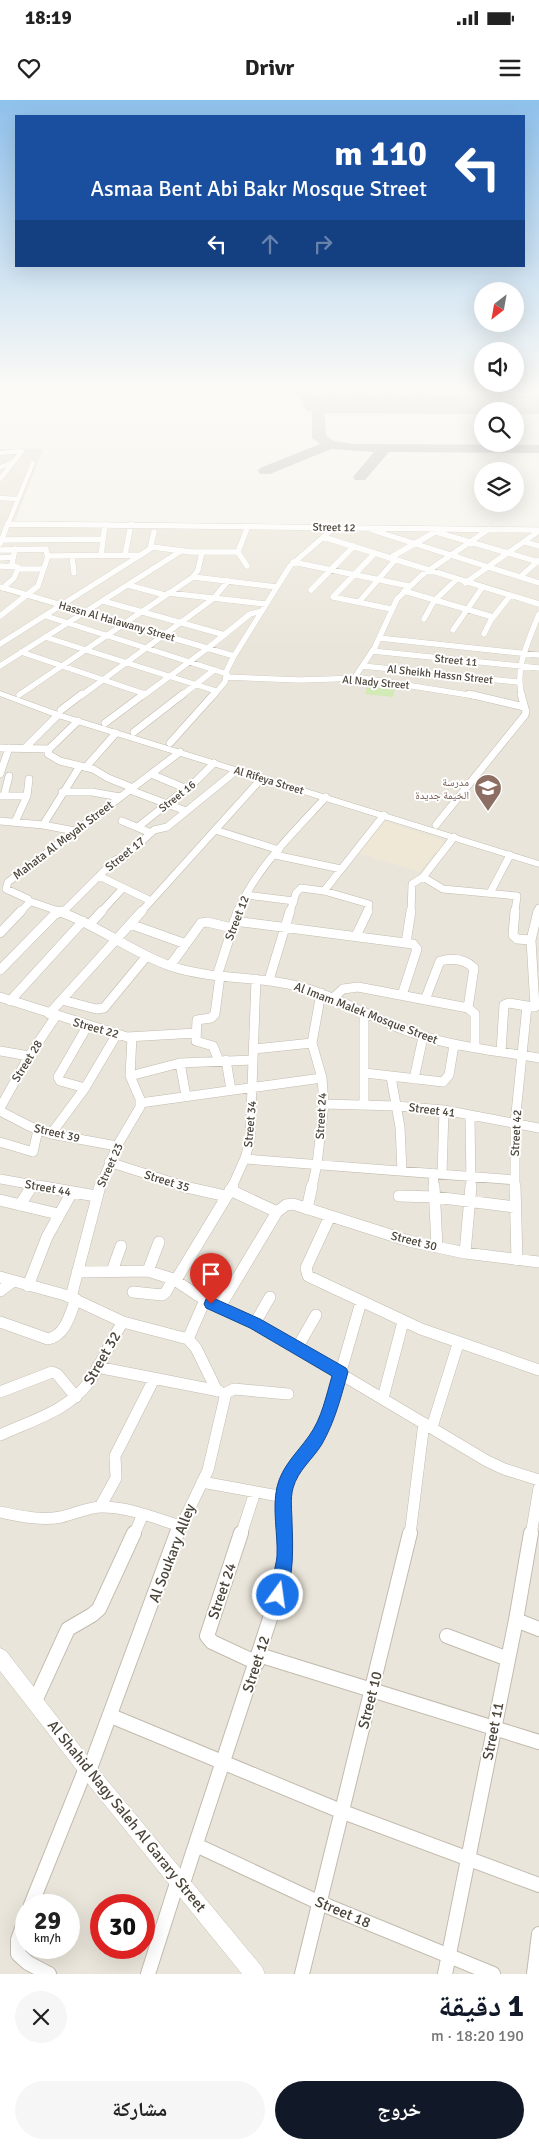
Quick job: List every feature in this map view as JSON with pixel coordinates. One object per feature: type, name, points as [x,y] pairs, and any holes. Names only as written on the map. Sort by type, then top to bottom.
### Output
[{"type":"street","points":[[0,542],[27,476]]},
{"type":"street","points":[[0,498],[18,499]]},
{"type":"street","name":"Street 12","points":[[9,524],[539,530]]},
{"type":"street","points":[[22,540],[27,524]]},
{"type":"street","points":[[58,540],[62,524]]},
{"type":"street","points":[[101,556],[105,524]]},
{"type":"street","points":[[125,555],[131,524]]},
{"type":"street","points":[[238,552],[248,526]]},
{"type":"street","points":[[170,745],[216,692],[226,676],[234,656],[293,562],[335,527]]},
{"type":"street","points":[[363,528],[539,582]]},
{"type":"street","points":[[355,677],[379,638],[391,609],[404,591],[428,570],[489,529]]},
{"type":"street","points":[[359,602],[393,559],[438,530],[538,561]]},
{"type":"street","points":[[465,583],[525,542],[539,530]]},
{"type":"street","points":[[152,547],[154,532]]},
{"type":"street","points":[[324,537],[465,583],[539,604]]},
{"type":"street","points":[[531,537],[539,539]]},
{"type":"street","points":[[82,556],[85,539]]},
{"type":"street","points":[[0,542],[103,539]]},
{"type":"street","points":[[525,542],[539,546]]},
{"type":"street","points":[[310,590],[354,546]]},
{"type":"street","points":[[0,644],[63,606],[152,547],[182,551],[238,552]]},
{"type":"street","points":[[15,549],[12,564],[18,568]]},
{"type":"street","points":[[0,550],[46,549],[48,556],[43,568],[40,584],[29,595],[0,616]]},
{"type":"street","points":[[0,666],[182,551]]},
{"type":"street","points":[[19,694],[193,577],[198,570],[202,552]]},
{"type":"street","points":[[238,552],[247,566]]},
{"type":"street","points":[[375,553],[333,597],[391,609]]},
{"type":"street","points":[[48,556],[141,555]]},
{"type":"street","points":[[72,556],[74,573]]},
{"type":"street","points":[[0,558],[13,557]]},
{"type":"street","points":[[520,577],[538,561]]},
{"type":"street","points":[[293,562],[409,586]]},
{"type":"street","points":[[0,566],[43,568]]},
{"type":"street","points":[[1,587],[14,578],[18,568]]},
{"type":"street","points":[[193,577],[277,587]]},
{"type":"street","points":[[424,619],[434,601],[456,580]]},
{"type":"street","points":[[25,748],[59,712],[214,598],[228,581]]},
{"type":"street","points":[[128,585],[167,594],[266,604]]},
{"type":"street","name":"Hassn Al Halawany Street","points":[[1,587],[234,656]]},
{"type":"street","points":[[453,630],[482,588]]},
{"type":"street","points":[[404,591],[493,617]]},
{"type":"street","points":[[484,634],[493,617],[510,596]]},
{"type":"street","points":[[103,601],[224,635]]},
{"type":"street","points":[[105,723],[208,648],[250,614],[262,611]]},
{"type":"street","points":[[436,826],[492,753],[525,715],[518,682],[524,654],[539,615]]},
{"type":"street","name":"Al Nady Street","points":[[46,616],[214,670],[226,676],[300,680],[355,677],[458,692],[524,707]]},
{"type":"street","points":[[46,637],[216,692]]},
{"type":"street","points":[[379,638],[539,655]]},
{"type":"street","name":"Street 11","points":[[372,651],[539,668]]},
{"type":"street","points":[[21,652],[145,694]]},
{"type":"street","name":"Al Sheikh Hassn Street","points":[[363,666],[518,682]]},
{"type":"street","points":[[134,732],[214,670]]},
{"type":"street","name":"Al Rifeya Street","points":[[0,686],[78,721],[116,733],[170,745],[180,752],[214,763],[539,864]]},
{"type":"street","name":"Al Rifeya Street","points":[[0,693],[59,712],[105,723],[170,745],[539,857]]},
{"type":"street","points":[[0,748],[49,749],[78,721]]},
{"type":"street","points":[[43,825],[62,792],[83,766],[116,733]]},
{"type":"street","points":[[0,774],[9,748]]},
{"type":"street","points":[[49,749],[50,757],[83,766],[131,789],[186,811]]},
{"type":"street","name":"Mahata Al Meyah Street","points":[[29,901],[25,897],[6,889],[6,884],[180,752]]},
{"type":"street","name":"Street 16","points":[[138,827],[187,788],[214,763]]},
{"type":"street","name":"Street 17","points":[[0,970],[54,916],[66,909],[115,860],[126,856],[152,833],[167,826],[237,770]]},
{"type":"street","points":[[151,774],[187,788]]},
{"type":"street","points":[[9,776],[2,796],[27,796]]},
{"type":"street","name":"Street 28","points":[[0,1109],[62,1000],[262,778]]},
{"type":"street","points":[[15,822],[27,796],[29,779]]},
{"type":"street","points":[[62,792],[92,792],[120,797]]},
{"type":"street","name":"Street 12","points":[[196,1033],[197,1020],[211,1018],[215,1014],[218,976],[233,925],[246,895],[277,852],[326,798]]},
{"type":"street","points":[[324,891],[384,815]]},
{"type":"street","points":[[0,821],[43,825],[75,832]]},
{"type":"street","points":[[122,821],[152,833]]},
{"type":"street","points":[[215,830],[277,852],[341,869]]},
{"type":"street","points":[[406,943],[412,904],[412,884],[423,877],[454,837]]},
{"type":"street","points":[[490,893],[510,855]]},
{"type":"street","points":[[99,876],[151,901]]},
{"type":"street","points":[[423,877],[443,889],[513,895],[518,898],[513,935],[517,939],[533,943]]},
{"type":"street","points":[[10,1000],[123,888]]},
{"type":"street","points":[[269,980],[296,893],[301,888],[324,891],[368,904],[369,908],[356,936]]},
{"type":"street","points":[[246,895],[294,901]]},
{"type":"street","points":[[0,933],[29,901]]},
{"type":"street","name":"Al Imam Malek Mosque Street","points":[[29,901],[86,923],[146,956],[170,966],[218,976],[269,980],[299,986],[321,993],[424,1037],[454,1045],[539,1058]]},
{"type":"street","name":"Street 42","points":[[518,1260],[514,1207],[515,1123],[524,1056],[534,1007],[535,962],[533,943],[539,908]]},
{"type":"street","points":[[170,966],[203,922],[286,928],[356,936],[415,945],[417,949],[402,995]]},
{"type":"street","points":[[130,924],[186,944]]},
{"type":"street","points":[[62,1000],[96,1009],[104,1008],[146,956]]},
{"type":"street","points":[[425,1000],[440,961],[448,959],[469,963],[474,968],[468,1008]]},
{"type":"street","name":"Street 34","points":[[133,1292],[162,1295],[166,1292],[228,1193],[245,1159],[250,1141],[256,979]]},
{"type":"street","points":[[333,998],[343,989],[352,987],[468,1008],[475,1014],[475,1048]]},
{"type":"street","name":"Street 24","points":[[306,1209],[317,1164],[324,1104],[322,1078],[312,1043],[321,993]]},
{"type":"street","name":"Street 22","points":[[0,997],[88,1026],[132,1037],[196,1033]]},
{"type":"street","points":[[500,1052],[504,1006],[509,1003],[534,1007]]},
{"type":"street","points":[[364,1012],[364,1105]]},
{"type":"street","points":[[85,1088],[60,1082],[58,1077],[88,1026]]},
{"type":"street","points":[[196,1033],[196,1041],[213,1046],[222,1061],[231,1090]]},
{"type":"street","points":[[51,1134],[85,1088],[117,1034]]},
{"type":"street","points":[[132,1037],[130,1076],[139,1094],[140,1103],[322,1078]]},
{"type":"street","points":[[414,1079],[424,1037]]},
{"type":"street","points":[[254,1049],[312,1043]]},
{"type":"street","points":[[364,1073],[439,1082],[446,1080],[449,1075],[454,1045]]},
{"type":"street","points":[[0,1051],[29,1056]]},
{"type":"street","points":[[130,1076],[180,1063],[254,1060]]},
{"type":"street","points":[[180,1063],[186,1096]]},
{"type":"street","points":[[391,1076],[402,1148],[402,1171]]},
{"type":"street","name":"Street 23","points":[[0,1322],[48,1339],[56,1338],[61,1333],[74,1298],[77,1272],[96,1196],[109,1162],[136,1116],[140,1103]]},
{"type":"street","name":"Street 41","points":[[324,1104],[396,1106],[444,1110],[539,1128]]},
{"type":"street","name":"Street 39","points":[[0,1109],[38,1130],[117,1146]]},
{"type":"street","points":[[437,1247],[436,1197],[444,1110]]},
{"type":"street","points":[[465,1253],[471,1176],[470,1114]]},
{"type":"street","points":[[2,1145],[33,1152],[38,1130]]},
{"type":"street","points":[[245,1159],[515,1180]]},
{"type":"street","name":"Street 35","points":[[109,1162],[174,1184],[228,1193],[276,1212]]},
{"type":"street","name":"Street 44","points":[[1,1181],[96,1196]]},
{"type":"street","points":[[20,1205],[32,1185]]},
{"type":"street","points":[[28,1286],[37,1260],[58,1214],[72,1192]]},
{"type":"street","points":[[399,1196],[469,1200],[514,1207]]},
{"type":"street","points":[[0,1200],[58,1214]]},
{"type":"street","name":"Street 30","points":[[276,1212],[286,1205],[292,1204],[382,1233],[437,1247],[465,1253],[539,1262]]},
{"type":"street","points":[[220,1307],[276,1212]]},
{"type":"street","points":[[330,1216],[306,1268],[306,1274],[311,1278],[403,1322],[458,1344],[539,1370]]},
{"type":"street","points":[[148,1271],[159,1242]]},
{"type":"street","points":[[112,1272],[120,1246]]},
{"type":"street","points":[[188,1339],[201,1298],[219,1267]]},
{"type":"street","points":[[77,1272],[148,1271],[175,1280],[201,1298],[255,1323],[504,1469],[539,1480]]},
{"type":"street","points":[[0,1278],[74,1298],[123,1322],[188,1339],[196,1348],[222,1392]]},
{"type":"street","points":[[0,1291],[12,1282]]},
{"type":"street","points":[[255,1323],[270,1296]]},
{"type":"street","name":"Street 12","points":[[180,1883],[196,1845],[224,1763],[258,1659],[284,1570],[284,1497],[289,1475],[315,1441],[327,1420],[361,1302]]},
{"type":"street","points":[[297,1348],[316,1315]]},
{"type":"street","name":"Street 32","points":[[0,1435],[66,1404],[76,1397],[89,1383],[112,1338],[123,1322]]},
{"type":"street","points":[[383,1398],[403,1322]]},
{"type":"street","name":"Street 10","points":[[302,1974],[409,1542],[428,1425],[458,1344]]},
{"type":"street","points":[[97,1367],[222,1392],[234,1389],[288,1394]]},
{"type":"street","points":[[0,1392],[52,1372],[57,1374],[76,1397]]},
{"type":"street","points":[[100,1507],[116,1478],[116,1456],[154,1379]]},
{"type":"street","name":"Al Soukary Alley","points":[[36,1894],[111,1716],[180,1526],[212,1458],[222,1392]]},
{"type":"street","points":[[202,1482],[284,1497]]},
{"type":"street","name":"Street 11","points":[[445,1974],[516,1620],[539,1488]]},
{"type":"street","name":"Street 24","points":[[255,1492],[207,1636],[212,1642],[258,1659]]},
{"type":"street","points":[[0,1512],[22,1517],[50,1519],[100,1507],[115,1508],[180,1526]]},
{"type":"street","points":[[35,1701],[68,1629],[73,1624],[96,1613],[99,1609],[142,1514]]},
{"type":"street","points":[[516,1620],[539,1628]]},
{"type":"street","points":[[447,1636],[508,1659]]},
{"type":"street","name":"Al Shahid Nagy Saleh Al Garary Street","points":[[0,1657],[88,1770],[255,1974]]},
{"type":"street","points":[[258,1659],[372,1690],[539,1742]]},
{"type":"street","points":[[111,1716],[343,1812],[539,1885]]},
{"type":"street","name":"Street 18","points":[[196,1845],[320,1903],[493,1974]]},
{"type":"street","points":[[148,1974],[180,1883]]},
{"type":"street","points":[[534,1974],[539,1934]]},
{"type":"street","points":[[20,1959],[49,1974]]},
{"type":"shaded area","points":[[0,476],[32,476],[15,521],[539,527],[539,1974],[0,1974]]},
{"type":"shaded area","points":[[380,820],[442,840],[444,844],[438,852],[435,852],[420,872],[355,852]]},
{"type":"green space","points":[[367,687],[395,689],[393,697],[365,694]]},
{"type":"place","name":"مدرسة الخيمة جديدة","points":[[488,812]]},
{"type":"route","points":[[211,1304],[255,1323],[340,1372],[327,1420],[315,1441],[289,1475],[285,1486],[285,1558],[282,1582],[278,1595]]}]
